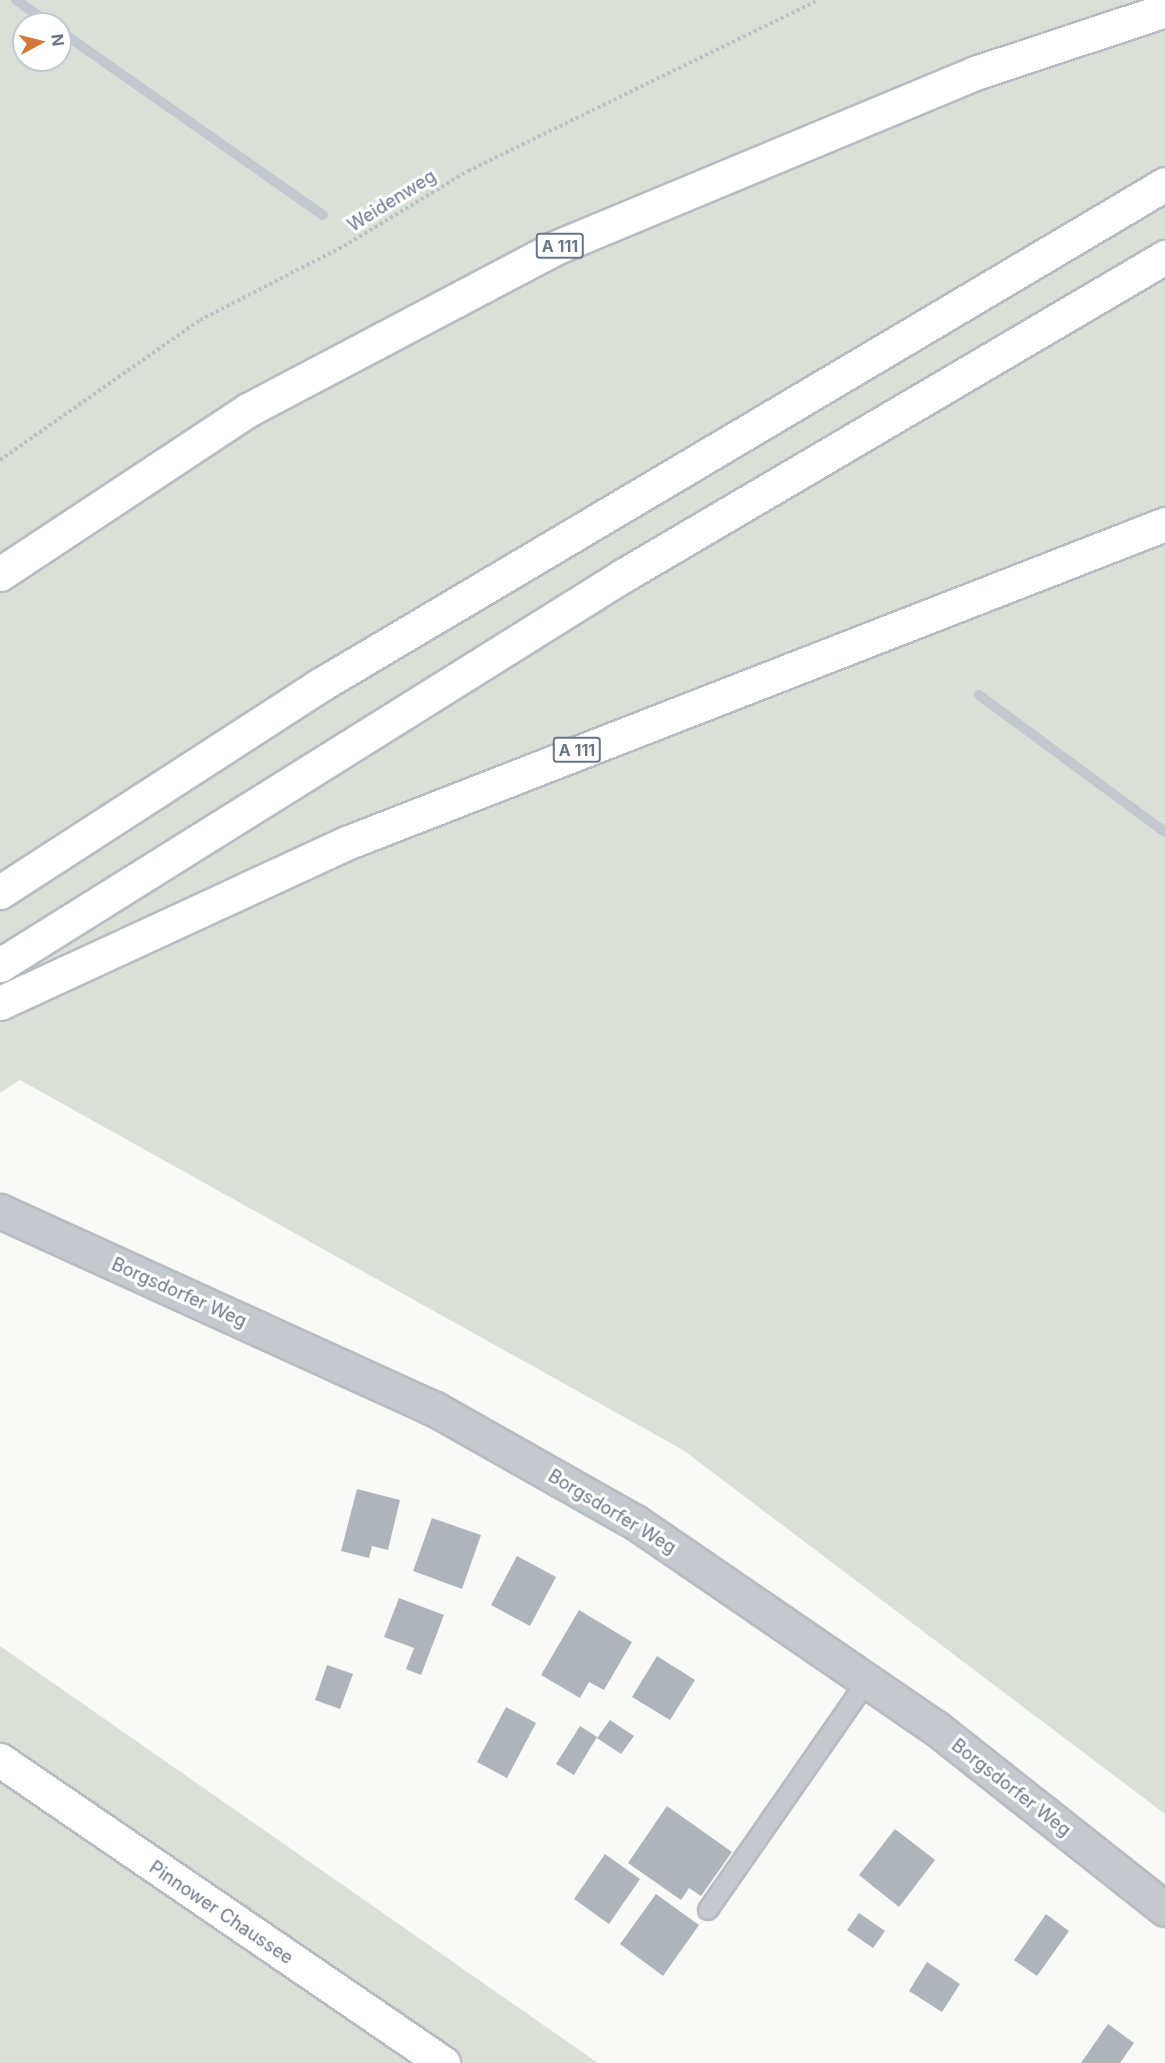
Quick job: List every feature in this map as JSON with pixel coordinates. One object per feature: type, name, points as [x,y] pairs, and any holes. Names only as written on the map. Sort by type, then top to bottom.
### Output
[{"type":"main road","name":"A 111","points":[[0,574],[248,410],[555,248],[975,73],[1165,10]]},
{"type":"main road","points":[[0,892],[320,685],[1165,184]]},
{"type":"main road","points":[[0,965],[624,574],[1165,257]]},
{"type":"main road","name":"A 111","points":[[0,1004],[349,842],[1165,524]]},
{"type":"main road","name":"Pinnower Chaussee","points":[[0,1760],[443,2063]]},
{"type":"street","name":"Borgsdorfer Weg","points":[[0,1211],[435,1409],[635,1522],[936,1728],[1165,1909]]},
{"type":"lane","points":[[708,1910],[867,1681]]},
{"type":"path","name":"Weidenweg","points":[[0,460],[200,320],[344,246],[468,171],[819,0]]},
{"type":"shaded area","points":[[0,0],[1165,0],[1165,1814],[683,1450],[20,1080],[0,1093]]},
{"type":"shaded area","points":[[0,1646],[598,2063],[0,2063]]},
{"type":"building","points":[[357,1489],[400,1500],[388,1550],[372,1546],[369,1558],[341,1551]]},
{"type":"building","points":[[432,1518],[481,1535],[462,1589],[413,1571]]},
{"type":"building","points":[[517,1556],[556,1577],[530,1626],[491,1605]]},
{"type":"building","points":[[399,1598],[444,1615],[421,1675],[406,1669],[414,1648],[384,1637]]},
{"type":"building","points":[[579,1610],[632,1642],[604,1690],[589,1682],[580,1698],[541,1675]]},
{"type":"building","points":[[657,1656],[695,1680],[670,1720],[632,1697]]},
{"type":"building","points":[[327,1665],[353,1674],[340,1709],[315,1700]]},
{"type":"building","points":[[506,1707],[536,1723],[507,1778],[477,1762]]},
{"type":"building","points":[[610,1720],[634,1736],[621,1754],[597,1738]]},
{"type":"building","points":[[580,1726],[597,1737],[574,1775],[556,1764]]},
{"type":"building","points":[[667,1806],[732,1852],[701,1896],[689,1888],[681,1900],[628,1863]]},
{"type":"building","points":[[895,1829],[935,1860],[899,1907],[859,1875]]},
{"type":"building","points":[[605,1854],[640,1879],[609,1924],[574,1899]]},
{"type":"building","points":[[656,1894],[699,1925],[663,1976],[620,1944]]},
{"type":"building","points":[[859,1913],[885,1931],[873,1948],[847,1930]]},
{"type":"building","points":[[1046,1914],[1069,1931],[1037,1976],[1014,1960]]},
{"type":"building","points":[[927,1962],[960,1984],[942,2012],[909,1991]]},
{"type":"building","points":[[1108,2024],[1134,2043],[1120,2063],[1081,2063]]},
{"type":"waterway","points":[[16,0],[33,12]]},
{"type":"waterway","points":[[72,39],[323,215]]},
{"type":"waterway","points":[[979,695],[1165,832]]}]
